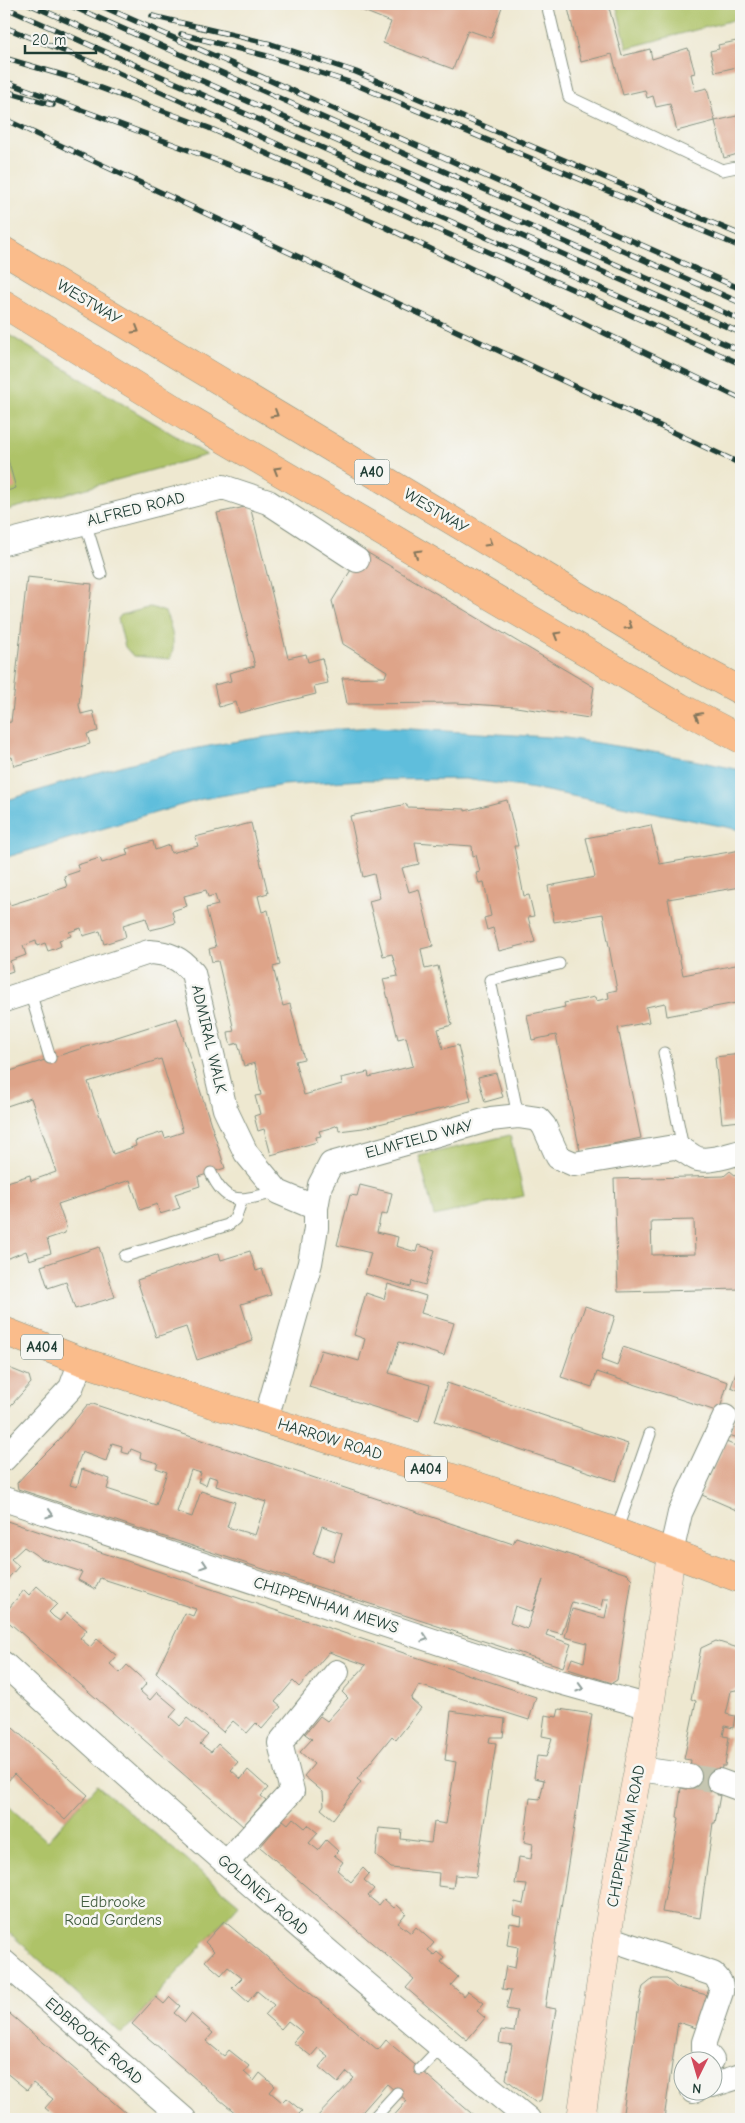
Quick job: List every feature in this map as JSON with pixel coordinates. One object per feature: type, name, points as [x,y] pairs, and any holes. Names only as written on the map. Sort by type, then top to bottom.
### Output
[{"type":"main road","name":"WESTWAY","points":[[4,251],[680,657],[741,691]]},
{"type":"main road","points":[[4,304],[219,436],[680,707],[741,739]]},
{"type":"main road","name":"HARROW ROAD","points":[[4,1331],[81,1361],[616,1532],[741,1579]]},
{"type":"street","name":"ALFRED ROAD","points":[[4,543],[223,487],[268,502],[357,560]]},
{"type":"street","name":"ADMIRAL WALK","points":[[4,1000],[149,952],[167,953],[184,961],[193,973],[225,1109],[246,1153],[278,1192],[316,1208]]},
{"type":"street","name":"ELMFIELD WAY","points":[[266,1419],[310,1263],[316,1228],[316,1208],[320,1185],[330,1164],[491,1119],[518,1116],[538,1119],[544,1126],[558,1157],[574,1164],[674,1147],[683,1148]]},
{"type":"street","points":[[683,1148],[692,1156],[704,1159],[741,1152]]},
{"type":"street","points":[[4,1459],[71,1388],[81,1361]]},
{"type":"street","points":[[671,1553],[680,1513],[725,1417]]},
{"type":"street","name":"CHIPPENHAM MEWS","points":[[4,1499],[548,1679],[650,1707]]},
{"type":"street","name":"CHIPPENHAM ROAD","points":[[581,2119],[608,1938],[650,1707],[671,1553]]},
{"type":"street","name":"GOLDNEY ROAD","points":[[4,1664],[125,1775],[226,1863],[441,2048],[528,2119]]},
{"type":"street","points":[[226,1863],[292,1790],[280,1743],[337,1672]]},
{"type":"street","points":[[639,1769],[689,1776]]},
{"type":"street","points":[[608,1938],[713,1974],[719,1979],[721,1992],[704,2042],[704,2050]]},
{"type":"street","name":"EDBROOKE ROAD","points":[[4,1962],[184,2119]]},
{"type":"lane","points":[[547,4],[569,97],[722,170],[741,166]]},
{"type":"lane","points":[[86,522],[101,574]]},
{"type":"lane","points":[[518,1116],[490,980],[559,964]]},
{"type":"lane","points":[[30,992],[50,1058]]},
{"type":"lane","points":[[664,1053],[683,1148]]},
{"type":"lane","points":[[211,1173],[224,1194],[232,1199],[242,1199],[278,1192]]},
{"type":"lane","points":[[126,1256],[228,1225],[235,1219],[242,1199]]},
{"type":"lane","points":[[616,1532],[650,1434]]},
{"type":"lane","points":[[420,2069],[441,2048]]},
{"type":"lane","points":[[373,2119],[397,2093]]},
{"type":"green space","points":[[616,4],[741,4],[741,18],[627,48]]},
{"type":"green space","points":[[4,332],[207,455],[4,511]]},
{"type":"green space","points":[[151,607],[165,612],[173,642],[170,659],[133,656],[125,647],[118,619],[121,615]]},
{"type":"green space","points":[[510,1135],[524,1196],[434,1216],[419,1156]]},
{"type":"green space","name":"Edbrooke Road Gardens","points":[[97,1785],[239,1904],[122,2034],[4,1928],[4,1802],[47,1841]]},
{"type":"water","points":[[376,727],[566,738],[659,753],[741,770],[741,830],[542,790],[465,779],[363,780],[284,785],[202,799],[4,858],[4,801],[142,760],[208,746],[309,732]]},
{"type":"building","points":[[346,4],[503,4],[491,38],[468,30],[453,69],[383,43],[391,22]]},
{"type":"building","points":[[567,4],[608,4],[622,56],[650,49],[652,59],[688,48],[695,73],[691,74],[695,91],[707,88],[715,121],[677,131],[670,104],[656,107],[653,96],[647,98],[645,90],[623,95],[612,54],[581,62]]},
{"type":"building","points":[[741,40],[741,66],[715,72],[710,51],[719,49],[718,45]]},
{"type":"building","points":[[741,115],[741,153],[724,158],[715,121]]},
{"type":"building","points":[[4,446],[16,488],[4,492]]},
{"type":"building","points":[[250,506],[288,658],[306,654],[308,662],[322,658],[328,683],[314,686],[316,694],[239,713],[236,702],[219,707],[214,685],[231,681],[229,673],[255,666],[217,513]]},
{"type":"building","points":[[363,550],[594,687],[589,718],[516,707],[456,703],[347,704],[342,678],[385,677],[387,671],[343,644],[332,601]]},
{"type":"building","points":[[27,577],[92,584],[79,705],[81,714],[93,711],[98,731],[87,734],[90,744],[14,766],[12,757],[4,759],[4,723],[11,722]]},
{"type":"building","points":[[507,800],[518,846],[514,846],[524,896],[529,895],[534,916],[528,917],[535,942],[499,951],[493,928],[487,930],[484,918],[491,916],[484,882],[479,883],[476,873],[480,872],[476,855],[473,856],[472,846],[415,842],[419,864],[402,868],[409,892],[419,889],[433,946],[421,949],[425,969],[438,966],[452,1025],[438,1029],[443,1049],[458,1045],[471,1101],[363,1128],[339,1131],[338,1125],[319,1131],[321,1136],[316,1137],[317,1142],[271,1155],[264,1129],[258,1131],[254,1116],[260,1114],[255,1096],[261,1095],[255,1063],[244,1066],[238,1043],[231,1045],[229,1039],[228,1032],[234,1031],[228,1003],[218,961],[212,962],[209,949],[216,947],[206,908],[218,905],[215,895],[208,897],[206,890],[184,896],[187,906],[172,911],[175,923],[150,930],[146,918],[123,925],[126,937],[104,944],[100,931],[83,936],[81,928],[69,932],[71,936],[59,940],[61,946],[48,951],[45,943],[37,946],[36,941],[23,946],[26,955],[10,961],[13,971],[4,974],[4,892],[10,905],[67,887],[64,876],[79,871],[77,865],[100,858],[102,863],[128,855],[126,849],[153,841],[155,850],[169,845],[171,853],[198,846],[195,837],[251,823],[268,893],[258,896],[262,912],[268,910],[280,965],[273,967],[283,1006],[290,1004],[304,1059],[295,1061],[304,1095],[342,1084],[341,1078],[368,1072],[369,1077],[413,1066],[406,1037],[398,1039],[383,979],[398,976],[392,954],[383,956],[369,901],[380,898],[374,874],[363,877],[350,816],[407,804],[407,807],[465,809],[465,811]]},
{"type":"building","points":[[651,825],[660,864],[741,850],[741,887],[668,899],[683,975],[741,964],[741,1002],[667,1016],[665,1003],[646,1007],[649,1022],[618,1028],[641,1138],[580,1151],[556,1035],[532,1040],[527,1015],[565,1007],[564,1003],[595,997],[596,1001],[609,998],[608,992],[617,990],[603,914],[554,922],[548,886],[595,877],[586,838]]},
{"type":"building","points":[[177,1018],[225,1168],[198,1177],[200,1186],[175,1194],[180,1208],[160,1214],[157,1204],[140,1210],[130,1180],[58,1204],[66,1227],[65,1233],[47,1239],[51,1253],[29,1260],[26,1251],[4,1260],[4,1183],[30,1175],[31,1181],[56,1172],[31,1098],[4,1107],[4,1073]],"holes":[[[161,1059],[183,1132],[165,1138],[163,1132],[135,1141],[136,1146],[113,1154],[88,1082]]]},
{"type":"building","points":[[741,1054],[741,1121],[722,1123],[715,1057]]},
{"type":"building","points":[[496,1073],[503,1097],[485,1102],[478,1077]]},
{"type":"building","points":[[730,1171],[741,1180],[739,1190],[741,1289],[618,1292],[614,1179],[724,1176]],"holes":[[[694,1220],[695,1254],[652,1255],[651,1221]]]},
{"type":"building","points":[[360,1185],[392,1193],[387,1215],[381,1214],[377,1232],[398,1237],[396,1246],[416,1252],[418,1245],[435,1250],[425,1285],[412,1281],[411,1287],[365,1274],[371,1253],[337,1245],[350,1195],[357,1196]]},
{"type":"building","points":[[99,1247],[115,1297],[75,1309],[66,1282],[48,1288],[41,1266]]},
{"type":"building","points":[[250,1251],[256,1271],[262,1269],[271,1295],[241,1304],[253,1341],[197,1360],[186,1327],[156,1337],[137,1280],[219,1253],[221,1260]]},
{"type":"building","points":[[388,1284],[426,1296],[421,1313],[454,1323],[444,1356],[399,1342],[389,1373],[430,1385],[419,1421],[309,1387],[321,1350],[359,1361],[365,1339],[354,1335],[366,1293],[384,1299]]},
{"type":"building","points":[[585,1306],[615,1316],[601,1360],[617,1366],[623,1347],[728,1382],[719,1412],[597,1372],[592,1387],[561,1377]]},
{"type":"building","points":[[741,1359],[741,1391],[731,1387]]},
{"type":"building","points":[[4,1366],[29,1376],[31,1383],[4,1413]]},
{"type":"building","points":[[447,1383],[628,1444],[616,1481],[435,1421]]},
{"type":"building","points":[[93,1404],[513,1544],[516,1537],[627,1574],[632,1579],[617,1680],[612,1683],[568,1669],[572,1658],[584,1662],[587,1643],[565,1637],[572,1609],[605,1618],[609,1599],[604,1599],[601,1610],[572,1602],[562,1634],[548,1630],[546,1635],[571,1644],[563,1667],[18,1489],[17,1483],[58,1441],[87,1405]],"holes":[[[112,1443],[122,1446],[121,1452],[129,1454],[131,1449],[141,1453],[140,1458],[158,1463],[156,1468],[167,1472],[156,1505],[107,1489],[110,1479],[82,1469],[77,1487],[70,1485],[82,1452],[106,1461]],[[191,1470],[201,1473],[198,1482],[206,1485],[209,1476],[218,1479],[216,1486],[266,1502],[255,1535],[227,1527],[235,1502],[201,1491],[192,1517],[177,1512]],[[322,1526],[342,1533],[333,1561],[313,1554]],[[543,1580],[527,1629],[510,1623],[515,1606],[532,1612]]]},
{"type":"building","points":[[735,1417],[741,1419],[741,1439],[729,1435]]},
{"type":"building","points":[[726,1442],[741,1448],[741,1512],[702,1495]]},
{"type":"building","points":[[4,1520],[536,1697],[529,1720],[419,1685],[411,1699],[421,1708],[396,1740],[392,1736],[357,1779],[361,1782],[333,1819],[321,1809],[324,1805],[323,1792],[304,1776],[314,1764],[300,1752],[312,1739],[305,1734],[320,1716],[327,1721],[348,1698],[342,1692],[366,1665],[329,1652],[299,1687],[293,1681],[275,1702],[281,1707],[262,1729],[256,1723],[247,1733],[233,1721],[223,1732],[156,1673],[185,1613],[193,1616],[196,1609],[100,1578],[95,1589],[78,1580],[82,1572],[42,1559],[24,1547],[11,1559],[19,1566],[4,1583]]},
{"type":"building","points":[[37,1586],[57,1604],[49,1612],[54,1617],[60,1621],[67,1613],[87,1630],[80,1638],[90,1647],[97,1639],[117,1656],[110,1664],[120,1673],[127,1665],[147,1683],[140,1691],[150,1700],[157,1692],[177,1709],[170,1717],[180,1726],[187,1718],[208,1735],[200,1744],[211,1752],[218,1744],[238,1762],[231,1770],[241,1779],[248,1770],[268,1788],[261,1796],[266,1800],[243,1826],[4,1618],[4,1614],[24,1590],[29,1595]]},
{"type":"building","points":[[716,1641],[741,1649],[741,1689],[731,1691],[726,1714],[735,1716],[733,1728],[725,1726],[723,1736],[729,1737],[725,1766],[722,1766],[717,1795],[720,1795],[715,1823],[713,1823],[700,1918],[662,1912],[679,1818],[677,1817],[681,1788],[687,1789],[691,1760],[684,1759],[696,1701],[691,1699],[701,1648]]},
{"type":"building","points":[[559,1709],[592,1714],[545,2007],[556,2009],[541,2100],[535,2102],[506,2079],[512,2045],[499,2043],[501,2030],[514,2032],[517,2011],[506,2009],[511,1990],[502,1989],[506,1966],[515,1968],[518,1947],[507,1945],[510,1923],[521,1925],[522,1917],[513,1915],[515,1902],[523,1904],[527,1885],[515,1884],[519,1857],[531,1859],[533,1844],[524,1842],[530,1798],[540,1799],[544,1780],[534,1778],[537,1756],[546,1757],[552,1738],[542,1736],[545,1715],[557,1717]]},
{"type":"building","points":[[451,1711],[505,1719],[503,1737],[490,1737],[489,1742],[496,1743],[476,1877],[455,1875],[453,1888],[438,1886],[439,1873],[391,1868],[376,1855],[379,1828],[402,1830],[401,1839],[431,1843],[434,1822],[446,1824],[456,1762],[445,1760]]},
{"type":"building","points":[[4,1720],[88,1795],[65,1820],[14,1774],[7,1782],[4,1779]]},
{"type":"building","points":[[293,1818],[305,1828],[308,1825],[318,1833],[309,1843],[318,1850],[326,1840],[338,1851],[334,1855],[343,1862],[337,1870],[351,1882],[363,1868],[369,1874],[364,1880],[374,1889],[368,1896],[379,1905],[384,1899],[394,1908],[397,1905],[406,1913],[398,1923],[411,1933],[416,1927],[434,1943],[428,1950],[434,1955],[437,1952],[444,1958],[441,1962],[458,1977],[451,1985],[464,1996],[468,1991],[484,2003],[477,2011],[485,2018],[467,2040],[406,1988],[414,1979],[260,1847],[283,1820],[288,1824]]},
{"type":"building","points":[[224,1921],[378,2050],[386,2040],[478,2119],[391,2119],[407,2101],[387,2084],[356,2119],[315,2119],[354,2078],[347,2072],[338,2083],[319,2067],[328,2056],[318,2048],[311,2056],[293,2042],[302,2032],[288,2021],[281,2029],[265,2015],[274,2005],[257,1991],[248,2002],[232,1988],[242,1978],[228,1967],[221,1975],[205,1961],[214,1951],[205,1942]]},
{"type":"building","points":[[653,1979],[667,1979],[676,1987],[707,1995],[696,2028],[678,2022],[674,2050],[672,2050],[672,2064],[664,2119],[622,2119],[640,1998],[643,1987]]},
{"type":"building","points":[[156,1997],[164,2004],[170,1997],[180,2006],[174,2013],[185,2022],[191,2014],[213,2033],[206,2041],[224,2056],[229,2050],[249,2066],[244,2072],[254,2081],[260,2073],[275,2086],[270,2092],[282,2102],[286,2098],[302,2111],[297,2116],[300,2119],[243,2119],[220,2100],[132,2024]]},
{"type":"building","points":[[4,2009],[133,2119],[59,2119],[45,2108],[53,2099],[33,2083],[27,2090],[4,2071]]},
{"type":"tunnel","points":[[689,1776],[719,1781]]},
{"type":"railway","points":[[29,4],[741,320]]},
{"type":"railway","points":[[67,4],[741,303]]},
{"type":"railway","points":[[97,4],[741,289]]},
{"type":"railway","points":[[4,7],[741,333]]},
{"type":"railway","points":[[152,16],[271,44],[356,72],[741,235]]},
{"type":"railway","points":[[4,27],[116,72],[741,351]]},
{"type":"railway","points":[[181,34],[267,56],[352,83],[741,247]]},
{"type":"railway","points":[[4,58],[76,79],[209,128],[741,364]]},
{"type":"railway","points":[[4,81],[328,202],[377,223],[741,399]]},
{"type":"railway","points":[[4,91],[53,105]]},
{"type":"railway","points":[[4,119],[741,464]]}]
